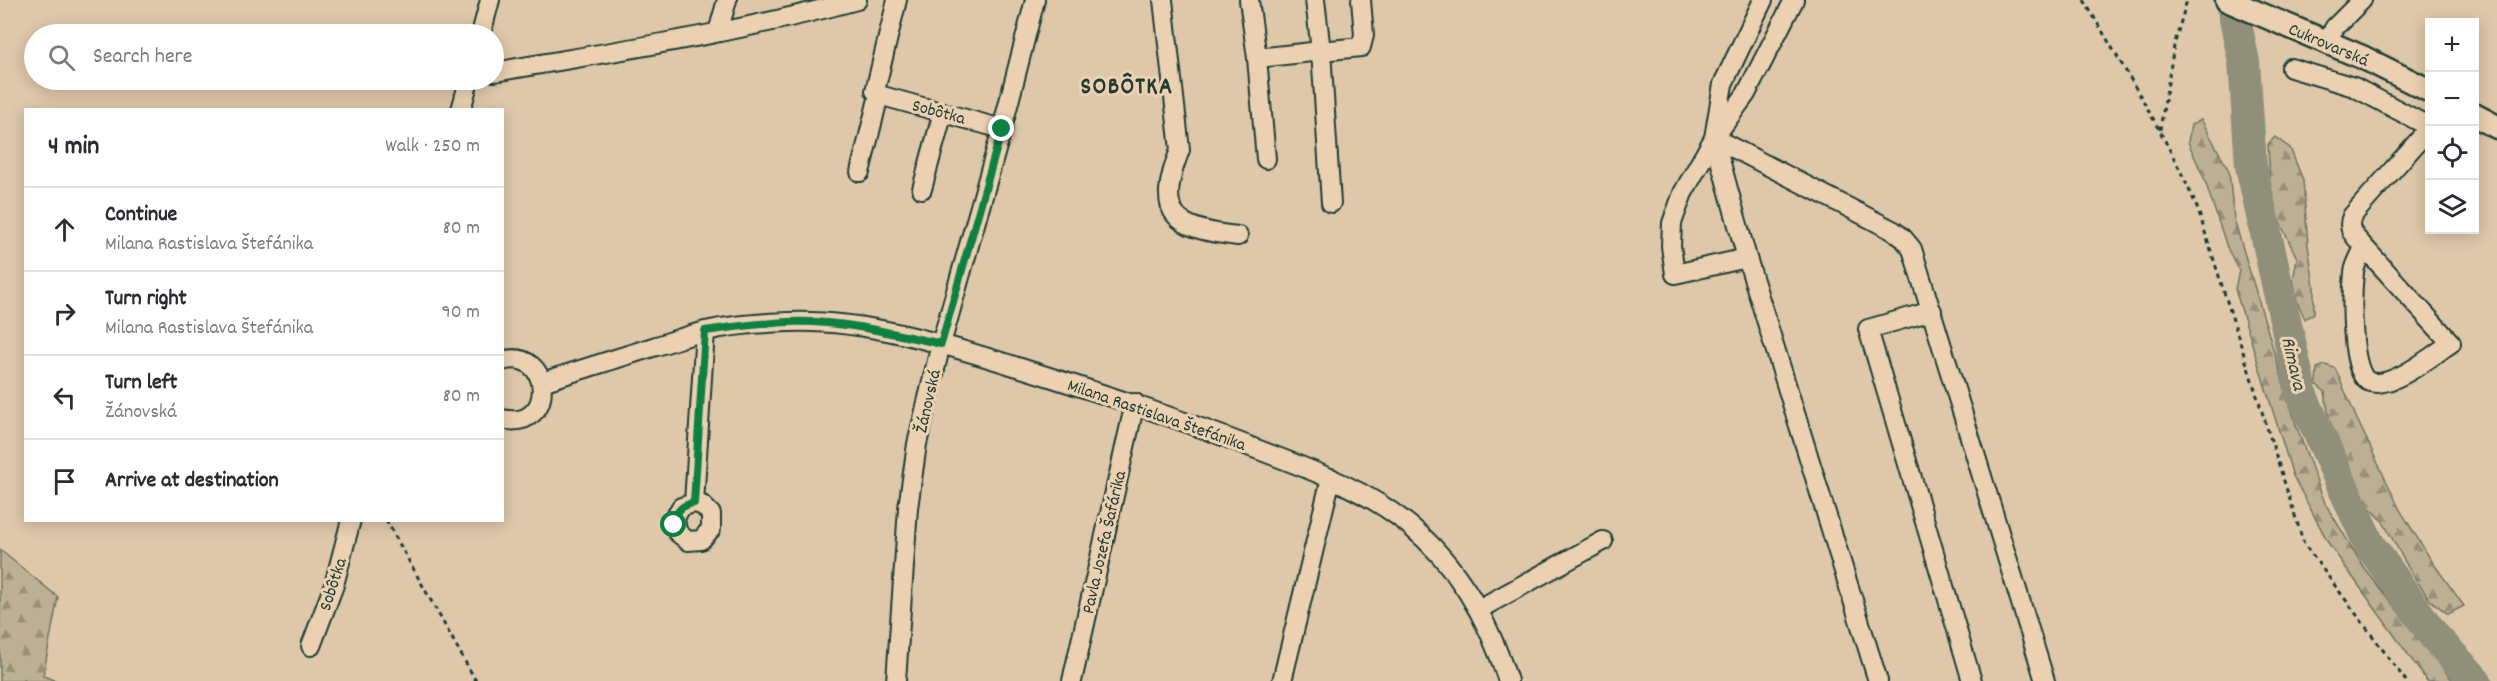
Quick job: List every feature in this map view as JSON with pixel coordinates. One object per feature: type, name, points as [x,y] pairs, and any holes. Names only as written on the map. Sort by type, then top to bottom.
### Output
[{"type":"main road","name":"Cukrovarská","points":[[2227,0],[2326,42],[2425,89]]},
{"type":"main road","points":[[2479,117],[2497,126]]},
{"type":"street","points":[[484,24],[490,0]]},
{"type":"street","points":[[718,32],[727,0]]},
{"type":"street","points":[[504,70],[718,32],[856,0]]},
{"type":"street","points":[[861,172],[879,95],[875,91],[897,0]]},
{"type":"street","points":[[1002,129],[1035,0]]},
{"type":"street","points":[[1163,0],[1180,150],[1172,171],[1169,193],[1174,215],[1183,224],[1210,233],[1238,236]]},
{"type":"street","points":[[1249,0],[1266,159]]},
{"type":"street","points":[[1315,0],[1321,51],[1331,203]]},
{"type":"street","points":[[1257,58],[1361,47],[1364,35],[1361,0]]},
{"type":"street","points":[[1763,0],[1723,84],[1714,138],[1747,258],[1878,681]]},
{"type":"street","points":[[1747,258],[1675,274],[1671,246],[1672,223],[1683,193],[1714,138],[1746,94],[1794,0]]},
{"type":"street","points":[[2326,42],[2335,27],[2362,0]]},
{"type":"street","points":[[2291,68],[2354,87],[2425,122]]},
{"type":"street","points":[[462,108],[466,90]]},
{"type":"street","name":"Sobôtka","points":[[879,95],[1002,129]]},
{"type":"street","points":[[922,189],[943,112]]},
{"type":"street","points":[[2364,247],[2354,270],[2352,328],[2363,378],[2370,382],[2384,382],[2400,376],[2451,343],[2364,247],[2350,232],[2349,224],[2352,216],[2420,139],[2426,126]]},
{"type":"street","name":"Žánovská","points":[[896,681],[908,508],[917,444],[941,344],[1002,129]]},
{"type":"street","points":[[1714,138],[1903,238],[1912,249],[2045,681]]},
{"type":"street","points":[[1932,311],[1868,329],[1972,681]]},
{"type":"street","name":"Milana Rastislava Štefánika","points":[[542,382],[705,331],[790,322],[829,323],[880,330],[941,344],[1135,403],[1331,478],[1376,501],[1408,524],[1457,574],[1479,609],[1497,645],[1508,681]]},
{"type":"street","points":[[694,503],[705,331]]},
{"type":"street","points":[[504,361],[520,360],[530,365],[538,372],[543,393],[534,412],[515,421],[504,419]]},
{"type":"street","name":"Pavla Jozefa Šafárika","points":[[1072,681],[1135,403]]},
{"type":"street","points":[[1282,681],[1331,478]]},
{"type":"street","name":"Sobôtka","points":[[311,646],[334,585],[350,522]]},
{"type":"street","points":[[1479,609],[1603,541]]},
{"type":"path","points":[[2084,0],[2160,130],[2198,210],[2304,543],[2406,681]]},
{"type":"path","points":[[2160,130],[2174,46],[2187,0]]},
{"type":"path","points":[[387,522],[476,681]]},
{"type":"green space","points":[[2201,119],[2229,171],[2234,219],[2297,428],[2325,503],[2364,568],[2453,681],[2427,681],[2329,544],[2293,476],[2235,289],[2239,271],[2227,247],[2204,178],[2188,142],[2191,125]]},
{"type":"green space","points":[[2275,137],[2290,148],[2303,180],[2314,286],[2314,313],[2305,319],[2297,301],[2293,280],[2297,258],[2273,208],[2268,144]]},
{"type":"green space","points":[[2325,365],[2335,368],[2400,510],[2431,560],[2464,606],[2448,614],[2429,599],[2409,569],[2382,520],[2358,496],[2345,469],[2330,424],[2325,392],[2316,384],[2317,368]]},
{"type":"green space","points":[[0,550],[58,597],[43,676],[58,681],[0,681]]},
{"type":"waterway","name":"Rimava","points":[[2231,0],[2244,62],[2251,166],[2302,396],[2369,544],[2435,637],[2476,681]]},
{"type":"district","name":"SOBÔTKA","points":[[1127,85]]},
{"type":"route","points":[[674,525],[677,512],[681,507],[694,503],[705,331],[790,322],[829,323],[880,330],[941,344],[1002,129]]}]
